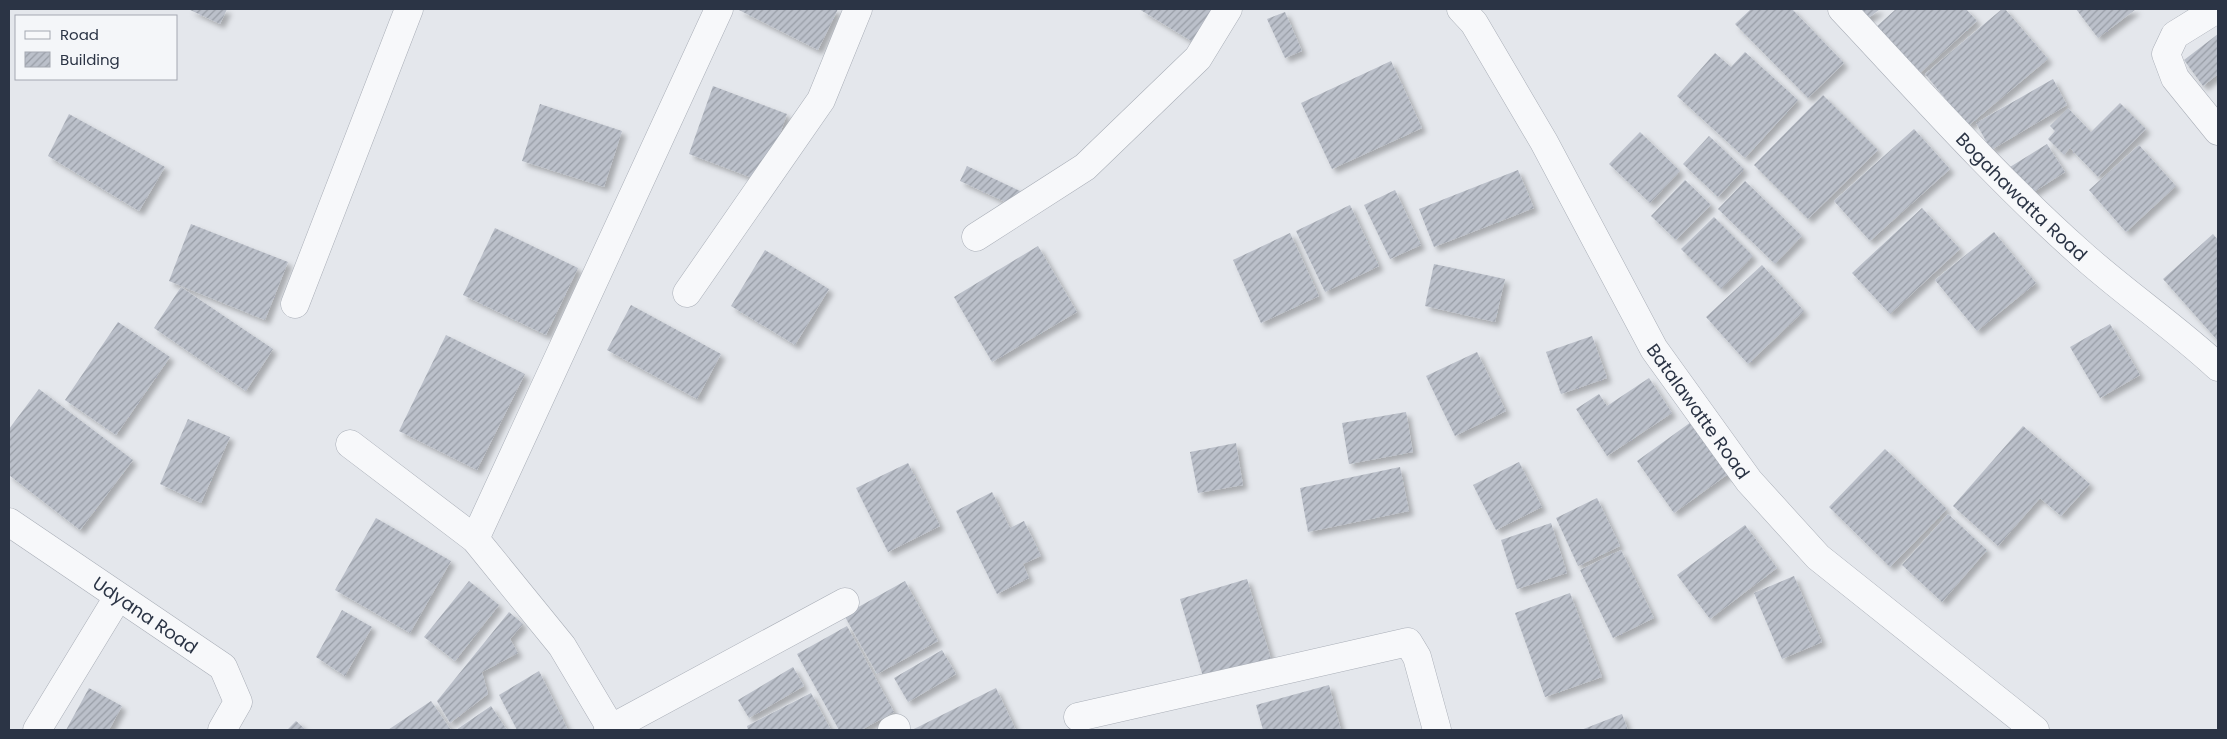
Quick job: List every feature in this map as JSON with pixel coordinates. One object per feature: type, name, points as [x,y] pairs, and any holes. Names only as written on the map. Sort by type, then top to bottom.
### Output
[{"type":"street","points":[[295,304],[409,9]]},
{"type":"street","points":[[475,540],[719,9]]},
{"type":"street","points":[[687,294],[821,100],[858,9]]},
{"type":"street","points":[[976,238],[1085,167],[1198,58],[1228,9]]},
{"type":"street","name":"Batalawatte Road","points":[[1461,9],[1474,24],[1544,142],[1654,349],[1749,481],[1818,557],[2035,730]]},
{"type":"street","name":"Bogahawatta Road","points":[[1842,9],[1996,174],[2078,252],[2191,342],[2218,367]]},
{"type":"street","points":[[2217,9],[2175,34],[2166,54],[2175,78],[2218,131]]},
{"type":"street","points":[[350,444],[475,540],[562,646],[611,730],[845,602]]},
{"type":"street","name":"Udyana Road","points":[[9,522],[223,667],[238,702],[222,730]]},
{"type":"street","points":[[37,730],[118,597]]},
{"type":"street","points":[[1078,717],[1408,642],[1417,657],[1437,730]]},
{"type":"building","points":[[188,9],[227,9],[220,24]]},
{"type":"building","points":[[737,9],[838,9],[818,50]]},
{"type":"building","points":[[1139,9],[1225,9],[1201,47]]},
{"type":"building","points":[[1751,9],[1792,9],[1844,63],[1808,98],[1735,24]]},
{"type":"building","points":[[1851,9],[1880,9],[1862,23]]},
{"type":"building","points":[[1896,9],[1966,9],[1977,21],[1918,75],[1875,28]]},
{"type":"building","points":[[2002,9],[2005,9],[2048,59],[1968,126],[1925,74]]},
{"type":"building","points":[[2076,9],[2136,9],[2098,38]]},
{"type":"building","points":[[1285,12],[1302,51],[1285,58],[1267,19]]},
{"type":"building","points":[[2218,34],[2218,74],[2203,86],[2184,60]]},
{"type":"building","points":[[1745,52],[1798,100],[1745,158],[1677,96],[1715,53],[1731,67]]},
{"type":"building","points":[[1391,61],[1422,128],[1332,169],[1301,103]]},
{"type":"building","points":[[2053,79],[2067,105],[1991,150],[1976,123]]},
{"type":"building","points":[[713,86],[787,114],[763,182],[689,154]]},
{"type":"building","points":[[1823,95],[1878,150],[1808,219],[1754,165]]},
{"type":"building","points":[[2120,103],[2146,129],[2098,177],[2070,148],[2064,155],[2048,139],[2055,131],[2050,126],[2068,108],[2091,132]]},
{"type":"building","points":[[540,104],[622,131],[604,187],[522,161]]},
{"type":"building","points":[[69,114],[165,167],[139,211],[48,156]]},
{"type":"building","points":[[1914,129],[1950,169],[1870,241],[1834,201]]},
{"type":"building","points":[[1640,132],[1680,171],[1650,203],[1609,164]]},
{"type":"building","points":[[1709,136],[1744,169],[1718,197],[1683,164]]},
{"type":"building","points":[[2047,144],[2065,172],[2029,195],[2010,167]]},
{"type":"building","points":[[2139,145],[2176,186],[2126,232],[2089,190]]},
{"type":"building","points":[[967,166],[1020,191],[1014,206],[960,181]]},
{"type":"building","points":[[1518,170],[1534,208],[1434,247],[1419,209]]},
{"type":"building","points":[[1685,180],[1711,205],[1676,240],[1651,216]]},
{"type":"building","points":[[1745,181],[1802,236],[1775,264],[1718,209]]},
{"type":"building","points":[[1395,190],[1421,245],[1390,259],[1364,205]]},
{"type":"building","points":[[1350,205],[1379,266],[1325,292],[1296,231]]},
{"type":"building","points":[[1922,208],[1960,249],[1890,314],[1852,273]]},
{"type":"building","points":[[1714,217],[1753,256],[1721,289],[1681,249]]},
{"type":"building","points":[[191,224],[288,262],[265,320],[169,281]]},
{"type":"building","points":[[495,228],[578,268],[546,335],[463,295]]},
{"type":"building","points":[[1994,232],[2036,283],[1977,331],[1935,280]]},
{"type":"building","points":[[1290,233],[1319,296],[1261,323],[1233,260]]},
{"type":"building","points":[[2213,234],[2218,240],[2218,341],[2163,279]]},
{"type":"building","points":[[1038,246],[1077,312],[992,362],[954,297]]},
{"type":"building","points":[[765,250],[829,289],[795,345],[731,306]]},
{"type":"building","points":[[1434,264],[1505,279],[1495,322],[1425,306]]},
{"type":"building","points":[[1762,265],[1804,311],[1748,364],[1706,317]]},
{"type":"building","points":[[181,287],[273,349],[246,391],[154,328]]},
{"type":"building","points":[[631,305],[721,354],[697,399],[607,350]]},
{"type":"building","points":[[118,322],[170,357],[116,435],[65,400]]},
{"type":"building","points":[[2110,324],[2140,375],[2100,398],[2070,347]]},
{"type":"building","points":[[446,335],[525,374],[477,470],[399,431]]},
{"type":"building","points":[[1592,336],[1607,378],[1561,394],[1546,352]]},
{"type":"building","points":[[1477,352],[1506,411],[1455,436],[1426,376]]},
{"type":"building","points":[[1649,378],[1672,413],[1607,456],[1576,409],[1599,394],[1607,406]]},
{"type":"building","points":[[39,389],[133,460],[80,530],[9,475],[9,429]]},
{"type":"building","points":[[1406,412],[1413,452],[1349,464],[1342,423]]},
{"type":"building","points":[[1698,417],[1735,469],[1674,513],[1637,461]]},
{"type":"building","points":[[188,419],[230,437],[201,503],[160,484]]},
{"type":"building","points":[[2023,426],[2090,484],[2061,516],[2040,498],[1998,546],[1953,506]]},
{"type":"building","points":[[1236,443],[1243,485],[1198,493],[1190,452]]},
{"type":"building","points":[[1885,449],[1947,509],[1890,567],[1829,507]]},
{"type":"building","points":[[1519,462],[1542,507],[1496,530],[1473,485]]},
{"type":"building","points":[[908,463],[940,526],[888,552],[856,488]]},
{"type":"building","points":[[1400,467],[1409,511],[1308,532],[1300,488]]},
{"type":"building","points":[[992,492],[1010,528],[1024,521],[1041,556],[1023,564],[1029,578],[997,594],[956,511]]},
{"type":"building","points":[[1597,498],[1620,546],[1578,566],[1556,518]]},
{"type":"building","points":[[1948,514],[1987,550],[1942,602],[1902,565]]},
{"type":"building","points":[[376,518],[451,561],[410,633],[335,590]]},
{"type":"building","points":[[1551,523],[1567,573],[1517,589],[1501,540]]},
{"type":"building","points":[[1745,525],[1777,568],[1710,619],[1677,575]]},
{"type":"building","points":[[1621,550],[1654,618],[1613,638],[1580,570]]},
{"type":"building","points":[[1794,576],[1822,642],[1782,659],[1754,593]]},
{"type":"building","points":[[1247,579],[1271,659],[1204,680],[1180,599]]},
{"type":"building","points":[[469,581],[499,605],[455,661],[424,637]]},
{"type":"building","points":[[905,581],[938,641],[877,674],[844,615]]},
{"type":"building","points":[[1570,593],[1602,677],[1545,697],[1515,613]]},
{"type":"building","points":[[342,610],[372,627],[345,676],[316,657]]},
{"type":"building","points":[[509,612],[523,624],[510,639],[518,653],[482,672],[488,694],[450,723],[437,701]]},
{"type":"building","points":[[847,626],[894,712],[861,730],[839,730],[797,654]]},
{"type":"building","points":[[942,650],[956,674],[908,702],[894,678]]},
{"type":"building","points":[[793,667],[804,686],[749,718],[738,700]]},
{"type":"building","points":[[539,671],[568,730],[517,730],[499,695]]},
{"type":"building","points":[[1329,685],[1341,730],[1263,730],[1256,705]]},
{"type":"building","points":[[89,688],[122,706],[109,730],[66,730]]},
{"type":"building","points":[[996,688],[1016,730],[912,730]]},
{"type":"building","points":[[811,693],[831,730],[748,730],[747,726]]},
{"type":"building","points":[[431,701],[451,730],[388,730]]},
{"type":"building","points":[[491,706],[507,730],[456,730]]},
{"type":"building","points":[[1622,714],[1628,730],[1581,730]]},
{"type":"building","points":[[296,721],[306,730],[287,730]]}]
